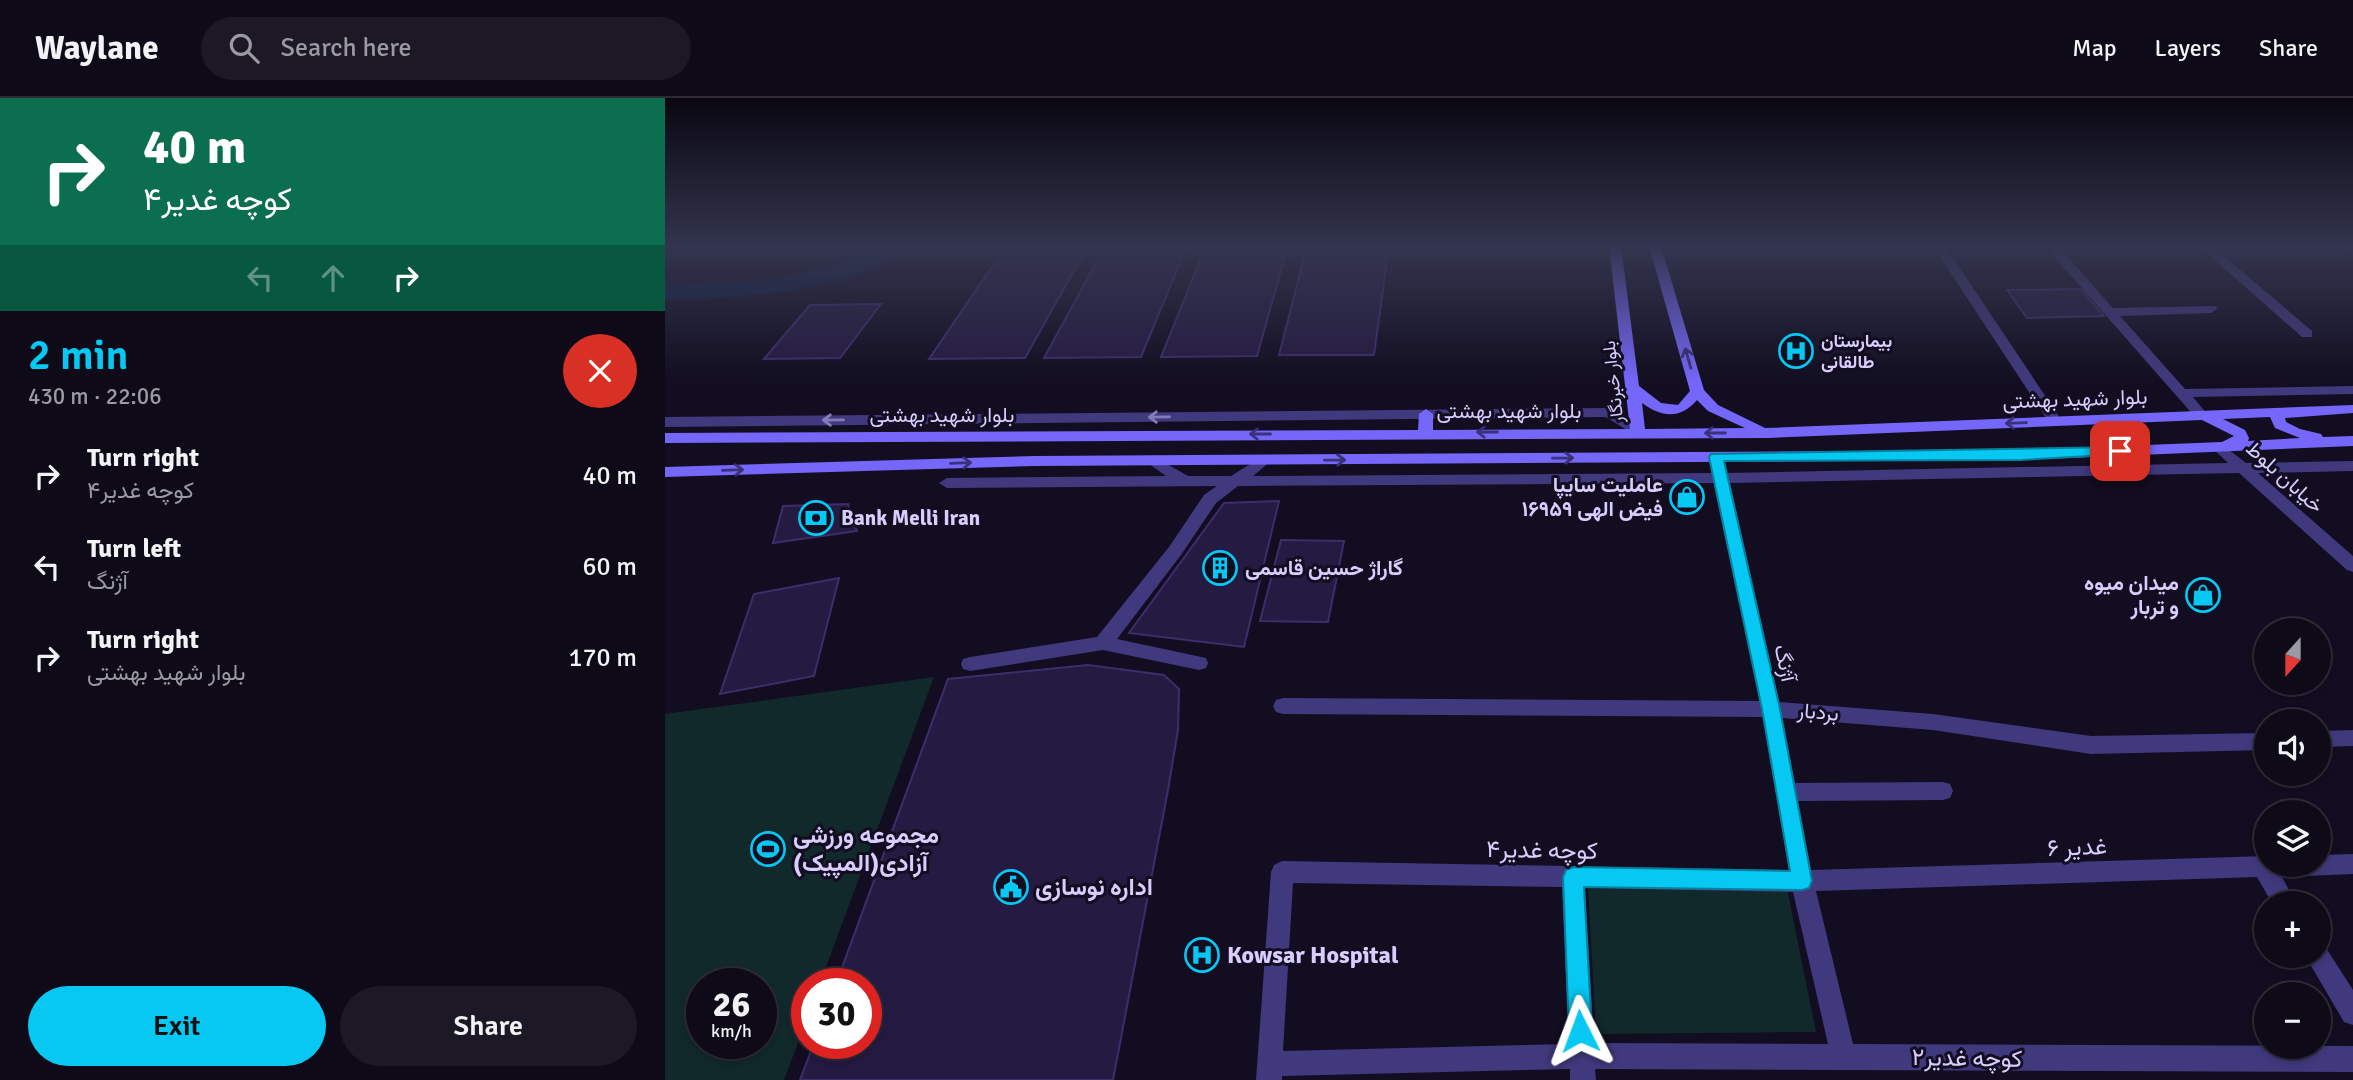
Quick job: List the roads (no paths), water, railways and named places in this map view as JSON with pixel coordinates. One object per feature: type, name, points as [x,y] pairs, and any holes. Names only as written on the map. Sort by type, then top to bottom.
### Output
[{"type":"main road","name":"بلوار خبرنگار","points":[[1621,292],[1638,431]]},
{"type":"main road","points":[[1668,292],[1697,391],[1719,412],[1768,433]]},
{"type":"main road","points":[[1635,389],[1656,408],[1669,410],[1682,409],[1697,391]]},
{"type":"main road","name":"بلوار شهید بهشتی","points":[[665,438],[1638,431],[1768,433],[2353,409]]},
{"type":"main road","points":[[2287,411],[2277,416],[2277,420],[2296,433],[2353,441]]},
{"type":"main road","points":[[1425,433],[1426,414]]},
{"type":"main road","points":[[2201,415],[2240,433],[2242,438],[2236,443],[2220,448]]},
{"type":"main road","points":[[940,436],[950,419]]},
{"type":"main road","points":[[734,437],[747,421]]},
{"type":"main road","points":[[665,472],[1036,461],[2021,455],[2353,441]]},
{"type":"street","points":[[1969,292],[2055,421]]},
{"type":"street","points":[[2091,292],[2201,415]]},
{"type":"street","points":[[2258,292],[2307,334]]},
{"type":"street","points":[[2109,312],[2211,309]]},
{"type":"street","points":[[2181,393],[2353,390]]},
{"type":"street","points":[[665,422],[1609,412],[1638,431]]},
{"type":"street","name":"خیابان بلوط","points":[[2220,448],[2353,566]]},
{"type":"street","name":"آژنگ","points":[[1716,457],[1771,709],[1802,881],[1843,1057]]},
{"type":"street","points":[[1153,461],[1210,499]]},
{"type":"street","points":[[1103,643],[1175,551],[1210,499],[1263,461]]},
{"type":"street","points":[[947,483],[1721,478],[2353,466]]},
{"type":"street","points":[[970,664],[1103,643],[1199,663]]},
{"type":"street","name":"بردبار","points":[[1283,706],[1771,709],[1933,722],[2091,746],[2254,741]]},
{"type":"street","points":[[2331,739],[2353,738]]},
{"type":"street","points":[[1786,792],[1943,791]]},
{"type":"street","name":"غدیر ۶","points":[[2331,865],[2353,864]]},
{"type":"street","name":"غدیر ۶","points":[[1802,881],[2254,868]]},
{"type":"street","name":"کوچه غدیر۴","points":[[1269,1072],[1282,872],[1802,881]]},
{"type":"street","points":[[1573,877],[1582,1068]]},
{"type":"street","points":[[2325,968],[2353,1013]]},
{"type":"street","name":"کوچه غدیر۲","points":[[1269,1072],[1582,1068],[1843,1057],[2353,1059]]},
{"type":"waterway","points":[[665,293],[686,292]]},
{"type":"place","name":"بیمارستان طالقانی","points":[[1796,351]]},
{"type":"place","name":"عاملیت سایپا ۱۶۹۵۹ فیض الهی","points":[[1687,497]]},
{"type":"place","name":"Bank Melli Iran","points":[[816,518]]},
{"type":"place","name":"گاراژ حسین قاسمی","points":[[1220,568]]},
{"type":"place","name":"میدان میوه و تربار","points":[[2203,595]]},
{"type":"place","name":"مجموعه ورزشی آزادی(المپیک)","points":[[768,849]]},
{"type":"place","name":"اداره نوسازی","points":[[1011,887]]},
{"type":"place","name":"Kowsar Hospital","points":[[1202,955]]}]
